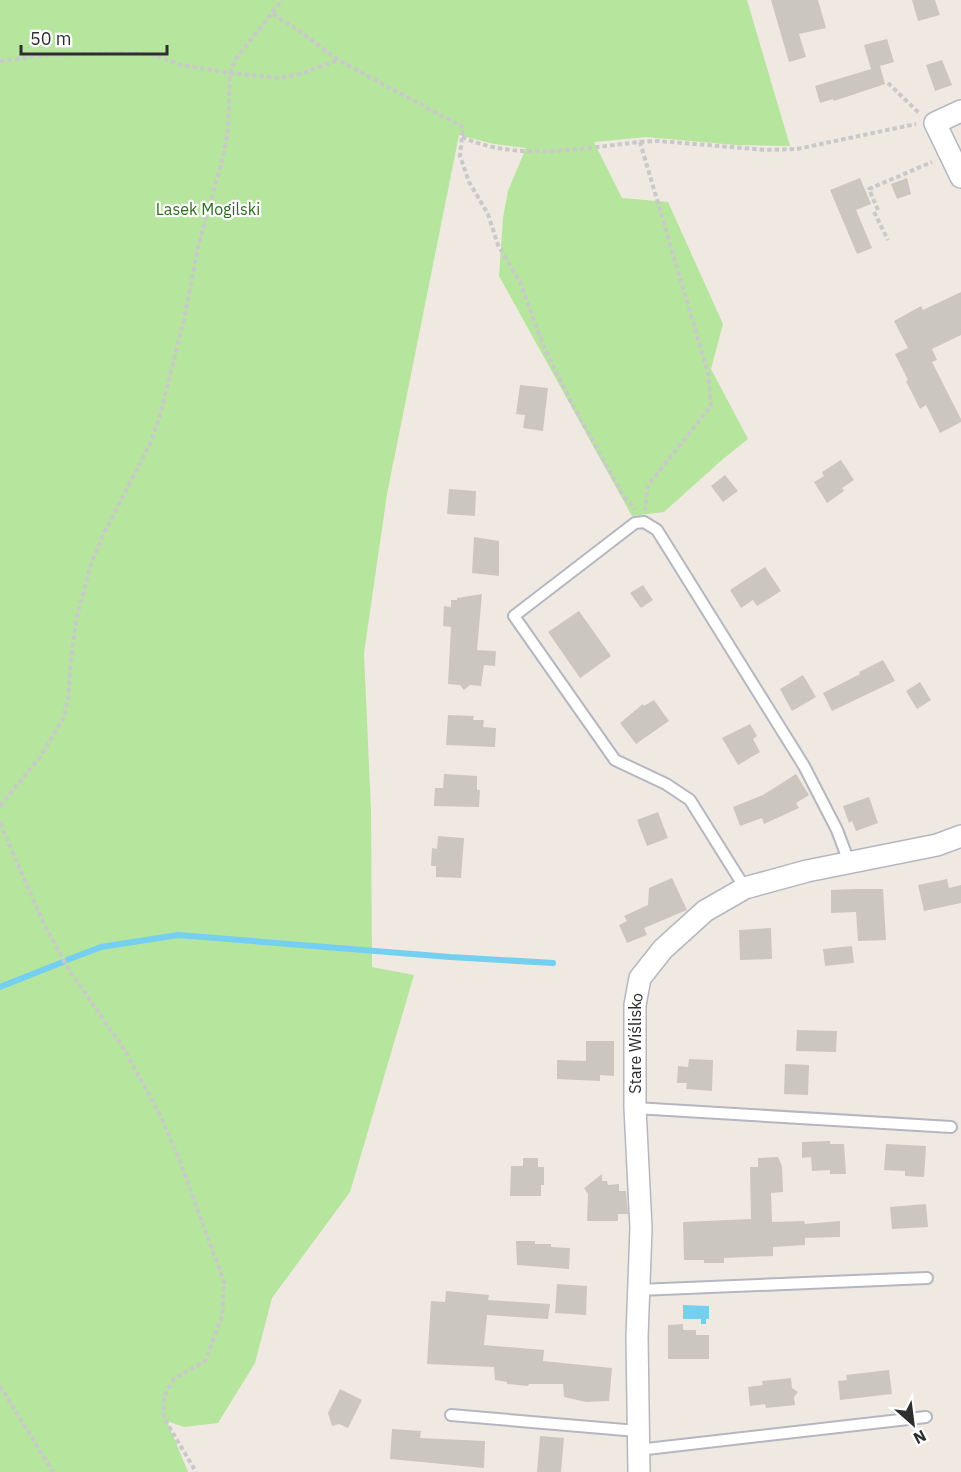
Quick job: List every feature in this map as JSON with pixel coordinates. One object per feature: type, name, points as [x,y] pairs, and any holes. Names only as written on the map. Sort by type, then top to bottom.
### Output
[{"type":"street","points":[[961,111],[927,119],[961,177]]},
{"type":"street","name":"Stare Wiślisko","points":[[639,1472],[641,1228],[635,1108],[635,1005],[640,978],[663,949],[705,911],[745,888],[796,873],[937,844],[961,836]]},
{"type":"lane","points":[[745,888],[690,800],[666,784],[615,760],[514,615],[635,523],[646,522],[657,530],[804,766],[833,822],[849,862]]},
{"type":"lane","points":[[635,1108],[951,1127]]},
{"type":"lane","points":[[639,1290],[927,1278]]},
{"type":"lane","points":[[452,1415],[638,1441],[926,1417]]},
{"type":"path","points":[[0,806],[40,757],[63,719],[68,699],[77,616],[91,564],[102,537],[150,444],[159,419],[198,247],[223,157],[228,129],[230,73],[235,60],[282,0]]},
{"type":"path","points":[[273,14],[338,60],[463,127],[460,156],[469,182],[488,214],[498,245],[520,282],[543,345],[570,400],[624,497],[646,522]]},
{"type":"path","points":[[0,61],[49,55],[134,53],[154,55],[181,65],[279,78],[300,74],[338,60]]},
{"type":"path","points":[[462,138],[481,146],[538,153],[658,141],[766,150],[797,149],[911,125],[927,119],[888,83]]},
{"type":"path","points":[[640,142],[708,373],[711,406],[648,485],[646,522]]},
{"type":"path","points":[[888,240],[869,189],[928,164]]},
{"type":"path","points":[[0,823],[42,920],[69,970],[124,1049],[161,1117],[178,1156],[224,1282],[222,1316],[205,1361],[174,1379],[164,1396],[164,1418],[196,1472]]},
{"type":"path","points":[[0,1386],[53,1472]]},
{"type":"green space","name":"Lasek Mogilski","points":[[0,0],[747,0],[790,146],[735,145],[646,137],[594,142],[622,198],[668,202],[723,324],[711,369],[748,439],[664,512],[632,516],[499,276],[503,218],[508,191],[526,148],[494,144],[459,135],[387,494],[364,653],[371,810],[372,967],[414,975],[350,1192],[272,1298],[255,1363],[218,1423],[184,1427],[167,1421],[188,1472],[0,1472]]},
{"type":"water","points":[[683,1305],[709,1306],[709,1319],[706,1319],[706,1324],[701,1324],[701,1319],[683,1319]]},
{"type":"building","points":[[771,0],[818,0],[826,28],[799,34],[806,57],[789,62]]},
{"type":"building","points":[[912,0],[935,0],[940,15],[918,21]]},
{"type":"building","points":[[887,39],[894,62],[880,66],[885,84],[834,101],[833,99],[820,103],[815,86],[871,69],[864,45]]},
{"type":"building","points":[[942,60],[952,85],[935,91],[926,65]]},
{"type":"building","points":[[860,178],[871,204],[856,210],[872,248],[857,254],[830,190]]},
{"type":"building","points":[[907,178],[911,194],[897,199],[891,184]]},
{"type":"building","points":[[961,292],[961,335],[932,349],[937,360],[932,362],[961,419],[961,422],[940,433],[926,405],[920,409],[906,381],[908,380],[895,354],[908,348],[894,321],[921,306],[923,310]]},
{"type":"building","points":[[520,385],[548,388],[543,431],[523,428],[525,415],[516,414]]},
{"type":"building","points":[[841,460],[854,480],[842,488],[844,491],[827,503],[814,482],[824,476],[822,472]]},
{"type":"building","points":[[725,475],[738,491],[723,502],[711,486]]},
{"type":"building","points":[[449,489],[476,491],[475,516],[447,514]]},
{"type":"building","points":[[474,537],[499,541],[499,576],[472,573]]},
{"type":"building","points":[[765,567],[781,591],[757,606],[753,600],[741,608],[730,590]]},
{"type":"building","points":[[643,585],[653,600],[641,608],[630,593]]},
{"type":"building","points":[[482,594],[477,650],[496,651],[495,666],[484,665],[481,686],[470,685],[464,690],[460,685],[448,684],[451,627],[443,626],[444,606],[451,607],[451,600],[457,600],[457,598]]},
{"type":"building","points":[[579,611],[611,656],[580,678],[548,632]]},
{"type":"building","points":[[883,660],[895,681],[832,711],[823,693]]},
{"type":"building","points":[[803,675],[816,697],[792,711],[780,689]]},
{"type":"building","points":[[920,682],[931,700],[917,709],[906,691]]},
{"type":"building","points":[[654,700],[669,721],[636,744],[620,723],[643,704],[644,706]]},
{"type":"building","points":[[448,715],[474,716],[473,720],[484,720],[483,727],[496,728],[495,747],[446,745]]},
{"type":"building","points":[[750,724],[757,736],[753,739],[760,752],[738,765],[722,738]]},
{"type":"building","points":[[444,774],[477,776],[477,790],[480,790],[479,807],[434,806],[435,788],[443,788]]},
{"type":"building","points":[[796,774],[809,795],[796,803],[799,808],[764,824],[762,818],[740,826],[733,807],[763,795]]},
{"type":"building","points":[[869,797],[878,823],[856,831],[852,821],[849,823],[843,806]]},
{"type":"building","points":[[658,812],[668,838],[647,846],[637,820]]},
{"type":"building","points":[[438,836],[464,838],[461,878],[436,877],[436,866],[431,866],[432,848],[437,849]]},
{"type":"building","points":[[672,878],[687,910],[644,928],[647,935],[627,943],[619,925],[627,921],[624,916],[648,905],[649,888]]},
{"type":"building","points":[[947,879],[949,888],[961,885],[961,903],[924,911],[918,885]]},
{"type":"building","points":[[883,889],[886,940],[858,941],[856,912],[831,913],[831,890]]},
{"type":"building","points":[[771,928],[772,959],[740,960],[739,930]]},
{"type":"building","points":[[852,946],[854,963],[825,966],[823,949]]},
{"type":"building","points":[[797,1030],[837,1031],[836,1052],[796,1051]]},
{"type":"building","points":[[586,1041],[614,1041],[614,1076],[600,1075],[600,1081],[557,1079],[557,1060],[586,1061]]},
{"type":"building","points":[[689,1059],[713,1060],[712,1091],[686,1089],[687,1083],[677,1083],[678,1066],[688,1067]]},
{"type":"building","points":[[785,1064],[809,1065],[808,1095],[784,1094]]},
{"type":"building","points":[[830,1141],[830,1144],[844,1144],[846,1174],[830,1174],[830,1170],[812,1171],[811,1157],[802,1158],[802,1142]]},
{"type":"building","points":[[886,1144],[926,1146],[924,1177],[905,1176],[905,1171],[884,1170]]},
{"type":"building","points":[[778,1157],[782,1166],[783,1192],[771,1193],[772,1222],[804,1221],[805,1224],[840,1221],[840,1237],[805,1238],[805,1245],[773,1247],[773,1256],[724,1258],[724,1263],[684,1260],[683,1222],[751,1219],[750,1167],[758,1167],[758,1158]]},
{"type":"building","points":[[523,1158],[538,1158],[538,1167],[544,1167],[544,1185],[541,1185],[541,1196],[510,1196],[511,1166],[523,1166]]},
{"type":"building","points":[[602,1174],[602,1181],[607,1181],[608,1185],[619,1184],[619,1191],[626,1191],[628,1214],[618,1214],[618,1221],[587,1221],[588,1194],[584,1188]]},
{"type":"building","points":[[926,1204],[928,1227],[892,1229],[890,1207]]},
{"type":"building","points":[[516,1241],[535,1241],[535,1244],[551,1244],[551,1247],[570,1248],[569,1269],[517,1265]]},
{"type":"building","points":[[557,1284],[587,1286],[586,1315],[555,1313]]},
{"type":"building","points":[[446,1291],[489,1295],[488,1300],[550,1304],[548,1319],[487,1315],[484,1345],[544,1350],[543,1361],[612,1368],[609,1401],[586,1402],[564,1397],[563,1384],[529,1384],[528,1386],[507,1384],[507,1382],[495,1380],[494,1367],[427,1364],[431,1301],[445,1302]]},
{"type":"building","points":[[683,1324],[683,1330],[696,1330],[696,1335],[709,1335],[709,1359],[668,1359],[668,1325]]},
{"type":"building","points":[[889,1370],[892,1394],[840,1400],[838,1381],[847,1380],[846,1375]]},
{"type":"building","points":[[791,1378],[792,1388],[798,1392],[794,1397],[795,1405],[766,1408],[765,1404],[750,1406],[748,1387],[763,1385],[762,1381]]},
{"type":"building","points":[[340,1389],[362,1400],[348,1428],[339,1424],[332,1426],[328,1413]]},
{"type":"building","points":[[392,1429],[421,1431],[420,1438],[485,1441],[484,1468],[390,1459]]},
{"type":"building","points":[[540,1436],[564,1438],[561,1472],[537,1472]]},
{"type":"waterway","points":[[67,960],[101,947],[178,935],[553,963]]},
{"type":"waterway","points":[[0,987],[63,962]]}]
